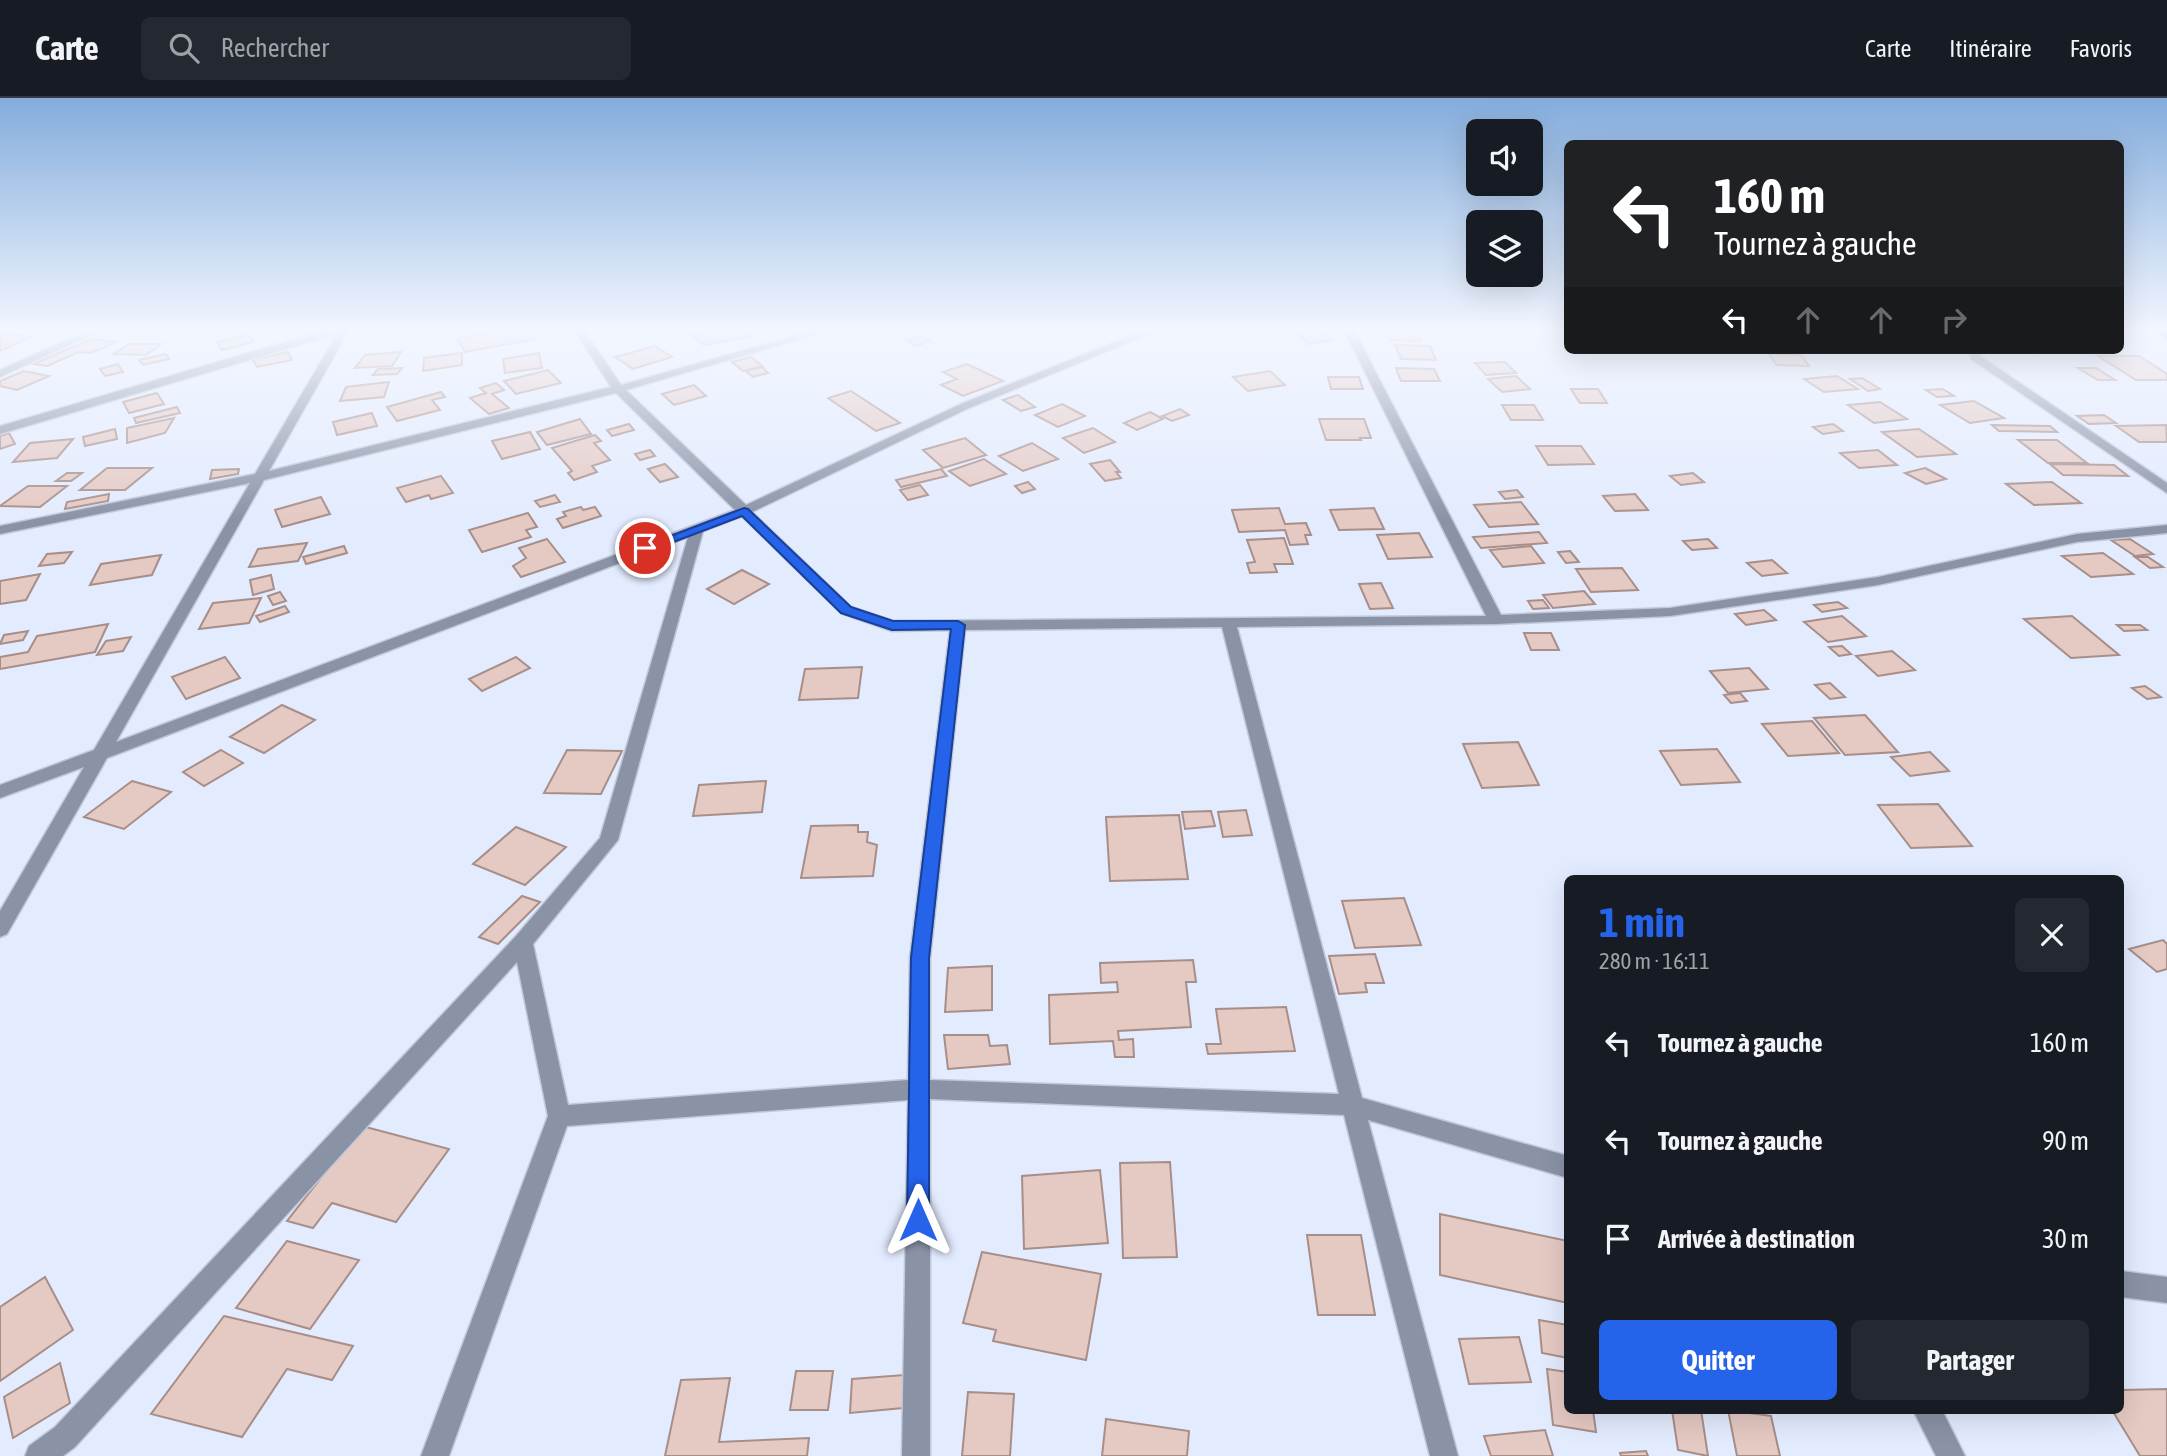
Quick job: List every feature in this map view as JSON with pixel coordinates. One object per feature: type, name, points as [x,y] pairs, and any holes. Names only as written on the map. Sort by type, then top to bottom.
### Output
[{"type":"street","points":[[0,430],[124,393]]},
{"type":"street","points":[[0,929],[308,393]]},
{"type":"street","points":[[0,530],[260,477],[600,393]]},
{"type":"street","points":[[623,393],[846,610],[892,626],[1496,620],[1670,612],[1878,581],[2077,538],[2167,529]]},
{"type":"street","points":[[0,792],[744,511],[996,393]]},
{"type":"street","points":[[1381,393],[1496,620]]},
{"type":"street","points":[[2028,393],[2167,489]]},
{"type":"street","points":[[39,1456],[75,1427],[523,942],[609,840],[698,529]]},
{"type":"street","points":[[1228,622],[1444,1456]]},
{"type":"street","points":[[916,1456],[920,958],[958,625]]},
{"type":"street","points":[[435,1456],[559,1116],[523,942]]},
{"type":"street","points":[[559,1116],[919,1089],[1353,1105],[1564,1166]]},
{"type":"street","points":[[2124,1284],[2167,1290]]},
{"type":"street","points":[[1929,1414],[1951,1456]]},
{"type":"building","points":[[157,393],[164,404],[129,413],[123,402]]},
{"type":"building","points":[[343,393],[385,393],[384,397],[340,401]]},
{"type":"building","points":[[436,393],[442,393],[445,397],[432,400],[440,410],[397,421],[387,407]]},
{"type":"building","points":[[494,393],[509,408],[489,414],[470,398]]},
{"type":"building","points":[[703,393],[706,396],[674,405],[662,394]]},
{"type":"building","points":[[855,393],[900,423],[876,431],[828,398]]},
{"type":"building","points":[[1574,393],[1601,393],[1607,403],[1580,403]]},
{"type":"building","points":[[1931,393],[1950,393],[1954,396],[1937,397]]},
{"type":"building","points":[[1018,395],[1035,407],[1021,411],[1003,400]]},
{"type":"building","points":[[1974,401],[2004,418],[1970,423],[1940,405]]},
{"type":"building","points":[[1880,402],[1907,419],[1874,423],[1848,405]]},
{"type":"building","points":[[1062,404],[1085,416],[1058,427],[1035,415]]},
{"type":"building","points":[[1502,405],[1534,405],[1543,420],[1511,420]]},
{"type":"building","points":[[177,407],[180,413],[136,423],[134,418]]},
{"type":"building","points":[[1180,409],[1189,415],[1172,421],[1162,416]]},
{"type":"building","points":[[1150,412],[1163,419],[1137,430],[1124,423]]},
{"type":"building","points":[[372,413],[377,426],[337,435],[333,422]]},
{"type":"building","points":[[2104,415],[2116,423],[2089,424],[2077,416]]},
{"type":"building","points":[[174,418],[165,433],[127,443],[127,428]]},
{"type":"building","points":[[580,419],[591,434],[547,445],[537,432]]},
{"type":"building","points":[[1319,419],[1364,419],[1371,438],[1326,440]]},
{"type":"building","points":[[629,424],[634,430],[612,436],[607,430]]},
{"type":"building","points":[[1833,424],[1843,431],[1823,434],[1813,427]]},
{"type":"building","points":[[1992,425],[2050,426],[2057,432],[1999,431]]},
{"type":"building","points":[[2166,425],[2167,442],[2139,442],[2116,426]]},
{"type":"building","points":[[1093,428],[1115,442],[1084,453],[1063,438]]},
{"type":"building","points":[[115,429],[117,439],[85,446],[83,437]]},
{"type":"building","points":[[1919,429],[1956,454],[1917,457],[1882,432]]},
{"type":"building","points":[[530,432],[540,449],[502,459],[492,441]]},
{"type":"building","points":[[9,433],[15,444],[0,449],[0,436]]},
{"type":"building","points":[[595,435],[601,441],[594,443],[610,460],[592,466],[597,472],[574,480],[568,473],[572,471],[552,448]]},
{"type":"building","points":[[965,438],[986,455],[943,468],[923,450]]},
{"type":"building","points":[[73,439],[57,458],[13,462],[30,443]]},
{"type":"building","points":[[2018,440],[2057,440],[2087,463],[2048,463]]},
{"type":"building","points":[[1032,443],[1058,459],[1023,471],[999,456]]},
{"type":"building","points":[[1536,446],[1581,446],[1594,464],[1548,465]]},
{"type":"building","points":[[650,450],[655,456],[640,460],[635,454]]},
{"type":"building","points":[[1878,450],[1897,465],[1859,468],[1840,453]]},
{"type":"building","points":[[984,459],[1006,474],[970,486],[949,471]]},
{"type":"building","points":[[1110,460],[1120,472],[1116,472],[1121,478],[1105,481],[1090,464]]},
{"type":"building","points":[[665,464],[678,477],[660,482],[648,469]]},
{"type":"building","points":[[2050,464],[2114,465],[2128,476],[2063,475]]},
{"type":"building","points":[[107,468],[152,468],[125,490],[80,490]]},
{"type":"building","points":[[1925,468],[1946,479],[1926,484],[1905,473]]},
{"type":"building","points":[[239,469],[238,474],[210,479],[212,470]]},
{"type":"building","points":[[941,469],[947,476],[901,487],[896,480]]},
{"type":"building","points":[[67,473],[82,473],[71,481],[56,481]]},
{"type":"building","points":[[1693,473],[1704,482],[1681,485],[1670,476]]},
{"type":"building","points":[[441,476],[453,493],[431,499],[429,495],[406,502],[397,488]]},
{"type":"building","points":[[1028,482],[1035,489],[1022,493],[1015,486]]},
{"type":"building","points":[[2052,482],[2081,503],[2034,505],[2006,484]]},
{"type":"building","points":[[920,485],[928,495],[908,500],[900,490]]},
{"type":"building","points":[[28,486],[67,486],[40,507],[0,506]]},
{"type":"building","points":[[1517,490],[1523,497],[1505,499],[1499,492]]},
{"type":"building","points":[[109,494],[108,501],[65,509],[67,502]]},
{"type":"building","points":[[1635,494],[1648,510],[1615,511],[1603,496]]},
{"type":"building","points":[[555,495],[560,502],[540,507],[535,501]]},
{"type":"building","points":[[321,497],[330,514],[282,527],[275,510]]},
{"type":"building","points":[[1521,502],[1538,524],[1489,527],[1474,505]]},
{"type":"building","points":[[581,507],[583,510],[595,507],[601,516],[563,528],[557,519],[566,516],[563,512]]},
{"type":"building","points":[[1279,508],[1285,524],[1306,523],[1311,535],[1305,535],[1308,544],[1290,545],[1285,530],[1239,532],[1232,510]]},
{"type":"building","points":[[1374,508],[1384,529],[1339,530],[1330,510]]},
{"type":"building","points":[[528,513],[537,527],[526,530],[531,537],[482,552],[469,530]]},
{"type":"building","points":[[1539,532],[1547,543],[1481,548],[1473,537]]},
{"type":"building","points":[[1419,533],[1432,557],[1388,559],[1377,535]]},
{"type":"building","points":[[1284,538],[1293,564],[1274,564],[1277,572],[1250,573],[1247,563],[1255,562],[1247,540]]},
{"type":"building","points":[[547,539],[565,562],[521,577],[513,566],[526,558],[519,548]]},
{"type":"building","points":[[1708,539],[1717,548],[1692,550],[1683,541]]},
{"type":"building","points":[[2130,539],[2153,554],[2135,556],[2111,540]]},
{"type":"building","points":[[307,543],[298,561],[249,567],[258,549]]},
{"type":"building","points":[[344,546],[347,553],[306,564],[303,557]]},
{"type":"building","points":[[1531,546],[1544,563],[1503,567],[1490,550]]},
{"type":"building","points":[[1570,551],[1579,562],[1566,563],[1558,552]]},
{"type":"building","points":[[72,552],[64,563],[39,566],[47,554]]},
{"type":"building","points":[[2103,553],[2133,574],[2091,577],[2062,556]]},
{"type":"building","points":[[161,555],[152,575],[90,585],[101,564]]},
{"type":"building","points":[[2135,557],[2148,557],[2163,567],[2150,568]]},
{"type":"building","points":[[1772,560],[1787,573],[1762,576],[1747,563]]},
{"type":"building","points":[[1622,568],[1638,590],[1591,592],[1576,569]]},
{"type":"building","points":[[742,570],[769,584],[734,604],[707,589]]},
{"type":"building","points":[[40,574],[26,600],[0,604],[0,581]]},
{"type":"building","points":[[271,575],[274,589],[253,595],[250,580]]},
{"type":"building","points":[[1381,583],[1393,608],[1370,609],[1359,584]]},
{"type":"building","points":[[1584,591],[1595,604],[1553,608],[1543,595]]},
{"type":"building","points":[[280,592],[286,601],[273,605],[268,596]]},
{"type":"building","points":[[261,598],[249,623],[199,629],[213,603]]},
{"type":"building","points":[[1543,600],[1549,608],[1533,609],[1528,601]]},
{"type":"building","points":[[1838,602],[1847,608],[1822,612],[1814,605]]},
{"type":"building","points":[[285,606],[289,612],[260,622],[256,616]]},
{"type":"building","points":[[1764,610],[1776,620],[1746,625],[1735,614]]},
{"type":"building","points":[[1842,616],[1866,636],[1828,642],[1804,622]]},
{"type":"building","points":[[2072,616],[2119,655],[2071,658],[2024,619]]},
{"type":"building","points":[[108,624],[95,652],[0,669],[0,657],[28,652],[37,636]]},
{"type":"building","points":[[2117,625],[2140,625],[2147,630],[2124,631]]},
{"type":"building","points":[[28,631],[23,640],[0,644],[4,635]]},
{"type":"building","points":[[1524,633],[1551,633],[1559,650],[1531,650]]},
{"type":"building","points":[[131,637],[123,651],[97,655],[106,641]]},
{"type":"building","points":[[1842,646],[1851,654],[1839,656],[1829,647]]},
{"type":"building","points":[[1892,651],[1915,670],[1878,676],[1856,656]]},
{"type":"building","points":[[225,657],[240,678],[186,699],[172,677]]},
{"type":"building","points":[[516,657],[530,668],[482,691],[469,679]]},
{"type":"building","points":[[862,667],[858,698],[799,700],[805,669]]},
{"type":"building","points":[[1749,668],[1768,689],[1728,693],[1710,671]]},
{"type":"building","points":[[1830,683],[1845,697],[1830,699],[1815,685]]},
{"type":"building","points":[[2145,686],[2161,697],[2147,699],[2132,688]]},
{"type":"building","points":[[1740,693],[1747,701],[1731,703],[1724,695]]},
{"type":"building","points":[[282,705],[315,720],[264,753],[230,737]]},
{"type":"building","points":[[1865,715],[1898,752],[1845,755],[1814,718]]},
{"type":"building","points":[[1812,721],[1839,753],[1788,756],[1762,724]]},
{"type":"building","points":[[1518,742],[1539,785],[1482,788],[1463,744]]},
{"type":"building","points":[[1717,749],[1740,782],[1681,785],[1660,751]]},
{"type":"building","points":[[221,750],[243,763],[204,786],[183,772]]},
{"type":"building","points":[[567,750],[622,751],[601,794],[544,793]]},
{"type":"building","points":[[1930,752],[1949,771],[1910,776],[1891,757]]},
{"type":"building","points":[[132,781],[171,792],[124,829],[84,817]]},
{"type":"building","points":[[766,781],[762,812],[693,816],[699,785]]},
{"type":"building","points":[[1938,804],[1972,846],[1911,848],[1878,805]]},
{"type":"building","points":[[1246,810],[1252,835],[1223,837],[1218,812]]},
{"type":"building","points":[[1211,811],[1215,826],[1185,829],[1182,812]]},
{"type":"building","points":[[1179,815],[1188,879],[1110,881],[1106,817]]},
{"type":"building","points":[[858,825],[858,832],[868,832],[867,842],[877,845],[873,876],[801,878],[811,826]]},
{"type":"building","points":[[516,827],[566,847],[525,885],[473,864]]},
{"type":"building","points":[[522,896],[540,902],[498,944],[479,937]]},
{"type":"building","points":[[1404,898],[1421,945],[1355,948],[1342,901]]},
{"type":"building","points":[[2163,940],[2167,944],[2167,969],[2157,972],[2129,949]]},
{"type":"building","points":[[1375,954],[1384,983],[1365,983],[1367,992],[1339,994],[1329,956]]},
{"type":"building","points":[[1193,960],[1196,982],[1186,982],[1191,1027],[1118,1031],[1119,1040],[1133,1039],[1134,1057],[1115,1057],[1113,1041],[1050,1044],[1049,995],[1118,992],[1117,982],[1101,983],[1100,963]]},
{"type":"building","points":[[992,966],[992,1010],[945,1012],[948,968]]},
{"type":"building","points":[[1286,1007],[1295,1051],[1208,1054],[1206,1044],[1221,1044],[1216,1009]]},
{"type":"building","points":[[944,1035],[988,1035],[990,1046],[1007,1045],[1010,1064],[948,1069]]},
{"type":"building","points":[[362,1126],[449,1149],[396,1222],[332,1203],[313,1228],[287,1221]]},
{"type":"building","points":[[1170,1162],[1177,1257],[1123,1258],[1120,1163]]},
{"type":"building","points":[[1100,1170],[1108,1243],[1024,1249],[1022,1176]]},
{"type":"building","points":[[1440,1214],[1564,1240],[1564,1302],[1440,1275]]},
{"type":"building","points":[[1307,1235],[1361,1235],[1375,1315],[1318,1315]]},
{"type":"building","points":[[287,1241],[359,1260],[310,1329],[236,1308]]},
{"type":"building","points":[[982,1252],[1101,1274],[1086,1360],[993,1341],[996,1330],[963,1323]]},
{"type":"building","points":[[45,1277],[73,1330],[0,1381],[0,1307]]},
{"type":"building","points":[[224,1316],[353,1346],[332,1380],[287,1369],[242,1437],[151,1414]]},
{"type":"building","points":[[1539,1320],[1564,1324],[1564,1357],[1542,1353]]},
{"type":"building","points":[[1519,1337],[1531,1382],[1469,1384],[1459,1339]]},
{"type":"building","points":[[60,1363],[70,1403],[13,1438],[4,1397]]},
{"type":"building","points":[[1547,1369],[1564,1371],[1564,1414],[1594,1414],[1596,1432],[1553,1425]]},
{"type":"building","points":[[796,1371],[833,1371],[828,1410],[790,1410]]},
{"type":"building","points":[[904,1375],[903,1408],[850,1413],[852,1379]]},
{"type":"building","points":[[730,1378],[719,1442],[809,1438],[807,1456],[665,1456],[681,1380]]},
{"type":"building","points":[[2167,1389],[2167,1456],[2140,1456],[2114,1414],[2124,1414],[2124,1390]]},
{"type":"building","points":[[968,1392],[1014,1394],[1010,1456],[962,1456]]},
{"type":"building","points":[[1673,1414],[1702,1414],[1708,1456],[1678,1450]]},
{"type":"building","points":[[1729,1414],[1771,1416],[1780,1456],[1737,1456]]},
{"type":"building","points":[[1106,1419],[1189,1431],[1187,1456],[1102,1456]]},
{"type":"building","points":[[1545,1430],[1553,1456],[1491,1456],[1484,1436]]},
{"type":"building","points":[[1646,1451],[1648,1456],[1621,1456],[1620,1453]]},
{"type":"route","points":[[645,548],[744,511],[846,610],[892,626],[958,625],[920,958],[918,1220]]}]
